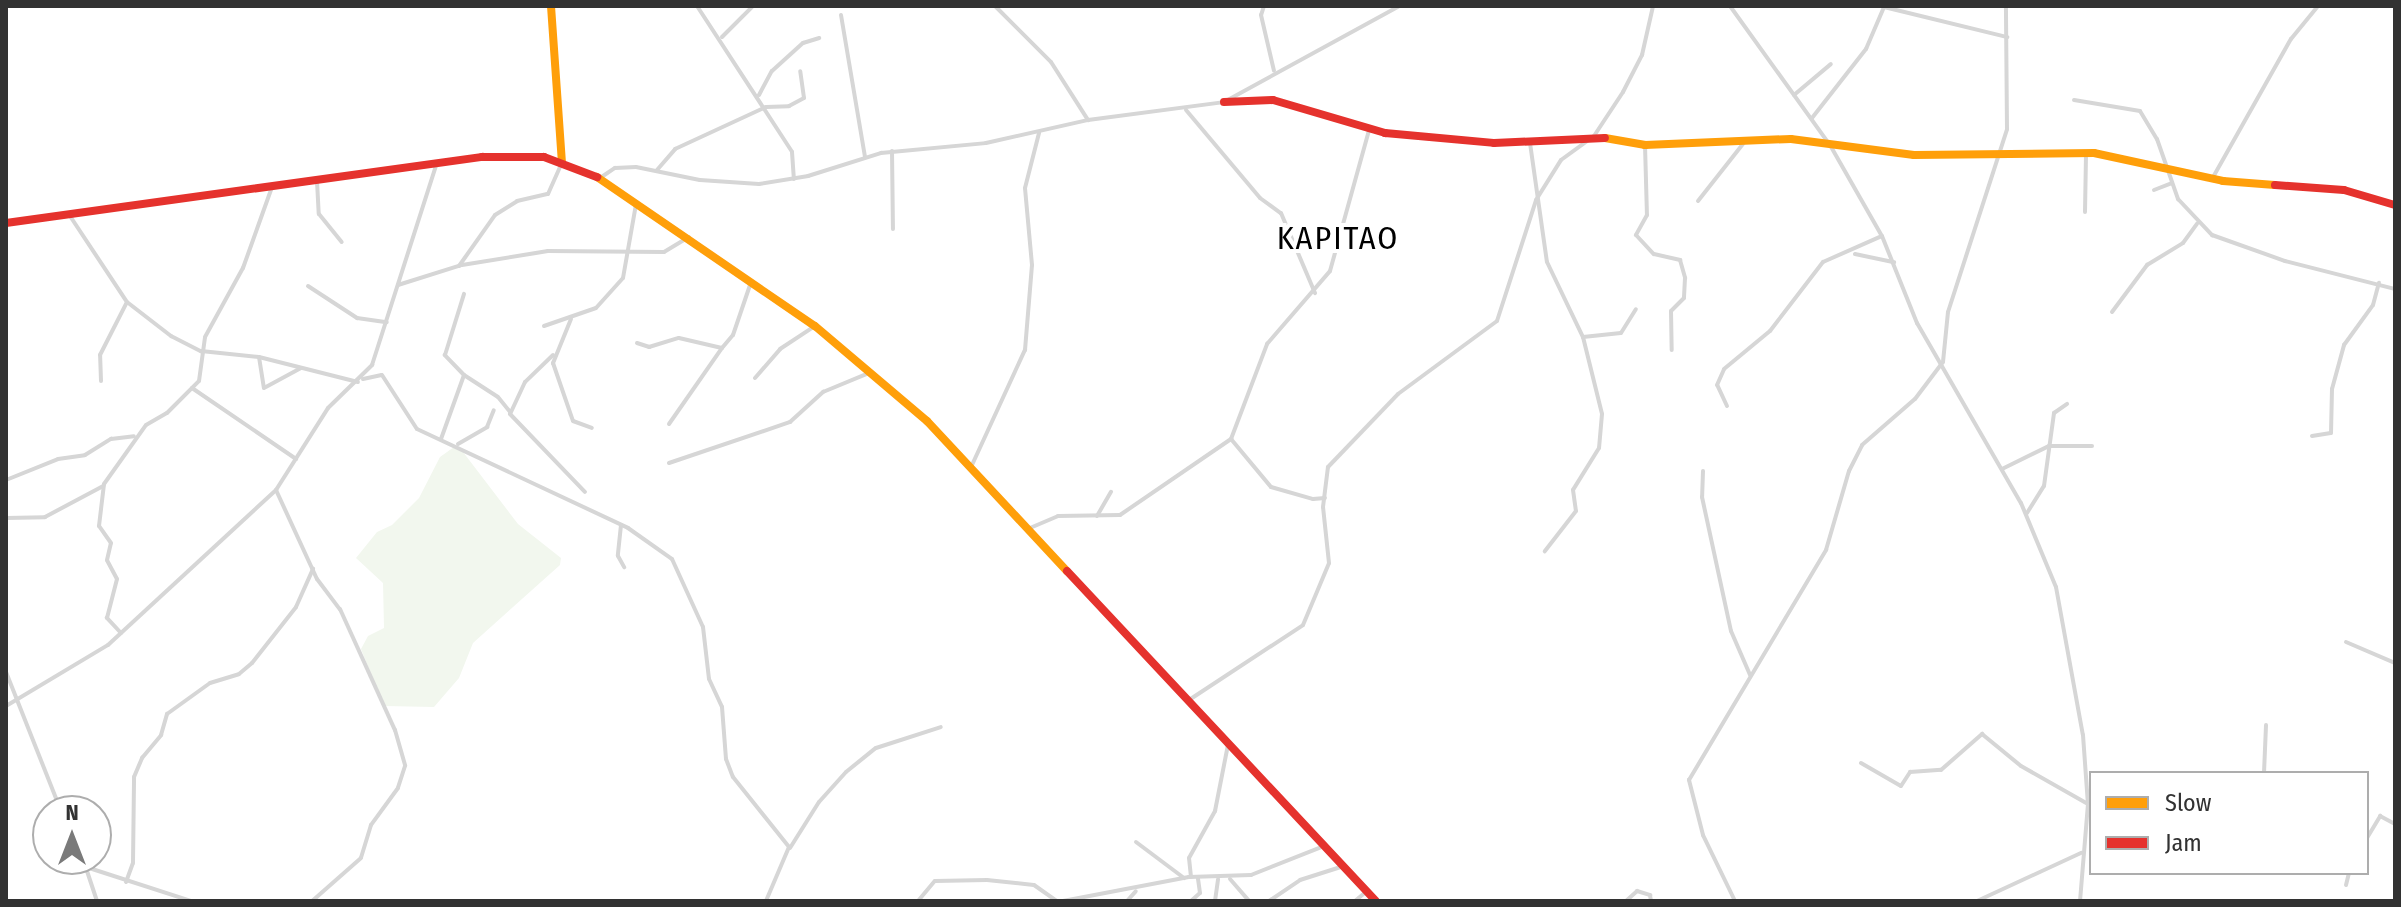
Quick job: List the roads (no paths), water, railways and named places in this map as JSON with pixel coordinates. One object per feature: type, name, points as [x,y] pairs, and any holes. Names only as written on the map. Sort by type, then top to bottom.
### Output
[{"type":"main road","points":[[551,6],[562,162]]},
{"type":"main road","points":[[1224,102],[1273,100],[1369,130],[1530,143],[1594,136],[1645,145],[1746,140],[1830,145],[1914,155],[2086,153],[2212,179],[2324,187],[2395,205]]},
{"type":"main road","points":[[7,224],[508,155],[562,162],[600,178],[815,326],[871,372],[972,465],[1376,901]]},
{"type":"street","points":[[697,6],[722,37],[792,152],[794,179]]},
{"type":"street","points":[[722,37],[753,6]]},
{"type":"street","points":[[995,6],[1051,62],[1088,120]]},
{"type":"street","points":[[1264,6],[1261,15],[1274,71]]},
{"type":"street","points":[[600,178],[615,168],[657,170],[718,182],[794,179],[892,151],[1039,133],[1088,120],[1186,110],[1224,102],[1274,71],[1399,6]]},
{"type":"street","points":[[1189,700],[1303,625],[1329,563],[1323,507],[1328,467],[1343,457],[1361,429],[1398,394],[1497,321],[1536,200],[1561,160],[1594,136],[1639,62],[1653,6]]},
{"type":"street","points":[[1730,6],[1830,145],[1882,236],[1917,323],[1943,362],[2027,515],[2065,618],[2088,804],[2081,853],[2080,901]]},
{"type":"street","points":[[1735,901],[1712,855],[1688,784],[1826,550],[1849,471],[1862,445],[1915,399],[1943,362],[1948,312],[1999,154],[2009,102],[2006,6]]},
{"type":"street","points":[[2212,179],[2291,39],[2318,6]]},
{"type":"street","points":[[1812,118],[1866,49],[1884,7],[2008,37]]},
{"type":"street","points":[[841,15],[865,157]]},
{"type":"street","points":[[759,95],[772,71],[803,43],[819,38]]},
{"type":"street","points":[[1794,95],[1831,64]]},
{"type":"street","points":[[657,170],[675,149],[766,107],[789,106],[804,98],[800,71]]},
{"type":"street","points":[[2074,100],[2140,111],[2157,139],[2163,168],[2197,224],[2212,235],[2285,261],[2395,289]]},
{"type":"street","points":[[1186,110],[1260,198],[1281,213],[1315,293]]},
{"type":"street","points":[[1030,528],[1058,516],[1120,515],[1148,500],[1181,468],[1231,439],[1267,344],[1315,293],[1330,271],[1369,130]]},
{"type":"street","points":[[972,465],[1025,350],[1032,265],[1025,188],[1039,133]]},
{"type":"street","points":[[1698,201],[1746,140]]},
{"type":"street","points":[[1530,143],[1547,262],[1583,337],[1601,398],[1602,432],[1594,460],[1573,490],[1576,511],[1545,551]]},
{"type":"street","points":[[1645,145],[1647,215],[1636,235],[1654,254],[1680,260],[1685,278],[1684,298],[1671,311],[1672,350]]},
{"type":"street","points":[[892,151],[893,229]]},
{"type":"street","points":[[2085,212],[2086,153]]},
{"type":"street","points":[[459,266],[495,215],[517,201],[548,194],[562,162]]},
{"type":"street","points":[[6,706],[79,666],[121,633],[276,490],[328,408],[360,380],[387,322],[437,163]]},
{"type":"street","points":[[317,179],[319,214],[342,242]]},
{"type":"street","points":[[2154,190],[2172,183]]},
{"type":"street","points":[[121,633],[107,618],[117,579],[107,560],[111,543],[99,526],[104,486],[136,436],[200,378],[201,351],[243,268],[273,185]]},
{"type":"street","points":[[544,326],[571,319],[600,306],[623,278],[624,253],[637,201]]},
{"type":"street","points":[[69,214],[127,302],[166,333],[201,351],[259,357],[360,380],[382,375],[409,423],[621,525],[676,565],[703,627],[709,679],[722,707],[726,759],[789,850]]},
{"type":"street","points":[[2112,312],[2147,265],[2179,247],[2197,224]]},
{"type":"street","points":[[1727,406],[1717,385],[1724,369],[1770,331],[1823,262],[1853,253],[1882,236]]},
{"type":"street","points":[[398,285],[459,266],[568,249],[664,252],[689,237]]},
{"type":"street","points":[[1853,253],[1894,262]]},
{"type":"street","points":[[669,424],[733,335],[751,282]]},
{"type":"street","points":[[2312,436],[2331,433],[2332,389],[2344,345],[2373,305],[2379,283]]},
{"type":"street","points":[[308,286],[357,318],[387,322]]},
{"type":"street","points":[[464,294],[445,355],[464,375],[498,397],[585,492]]},
{"type":"street","points":[[101,381],[100,355],[127,302]]},
{"type":"street","points":[[1583,337],[1621,333],[1636,309]]},
{"type":"street","points":[[510,412],[534,370],[553,355],[571,319]]},
{"type":"street","points":[[755,378],[780,349],[815,326]]},
{"type":"street","points":[[637,343],[649,347],[679,338],[722,348]]},
{"type":"street","points":[[553,355],[573,421],[592,428]]},
{"type":"street","points":[[259,357],[264,388],[302,368]]},
{"type":"street","points":[[669,463],[719,442],[790,422],[823,392],[871,372]]},
{"type":"street","points":[[441,439],[464,375]]},
{"type":"street","points":[[192,388],[296,459]]},
{"type":"street","points":[[2027,515],[2044,486],[2054,413],[2067,404]]},
{"type":"street","points":[[458,444],[487,427],[494,410]]},
{"type":"street","points":[[6,480],[58,459],[85,455],[111,439],[136,436]]},
{"type":"street","points":[[1231,439],[1271,487],[1313,499],[1325,498]]},
{"type":"street","points":[[2002,469],[2049,446],[2092,446]]},
{"type":"street","points":[[1703,471],[1701,492],[1731,631],[1750,675]]},
{"type":"street","points":[[6,518],[45,517],[104,486]]},
{"type":"street","points":[[276,490],[313,569],[340,609],[395,730],[405,766],[398,788],[371,825],[361,858],[312,901]]},
{"type":"street","points":[[1097,516],[1111,492]]},
{"type":"street","points":[[1313,499],[1323,507]]},
{"type":"street","points":[[621,525],[618,556],[624,567]]},
{"type":"street","points":[[126,882],[133,863],[134,777],[142,758],[159,740],[167,714],[214,680],[239,674],[252,663],[296,607],[313,569]]},
{"type":"street","points":[[2346,642],[2395,663]]},
{"type":"street","points":[[6,672],[54,795]]},
{"type":"street","points":[[2264,771],[2266,725]]},
{"type":"street","points":[[766,901],[789,850],[819,802],[846,772],[876,748],[941,727]]},
{"type":"street","points":[[1861,763],[1901,786],[1910,772],[1941,770],[1982,734],[2027,771],[2088,804]]},
{"type":"street","points":[[1188,878],[1189,858],[1215,811],[1229,742]]},
{"type":"street","points":[[2369,835],[2380,816],[2395,824]]},
{"type":"street","points":[[1136,842],[1188,878]]},
{"type":"street","points":[[918,901],[935,881],[987,880],[1034,885],[1060,901],[1136,891],[1188,878],[1230,879],[1325,846]]},
{"type":"street","points":[[1977,901],[2081,853]]},
{"type":"street","points":[[1269,901],[1300,880],[1344,866]]},
{"type":"street","points":[[89,875],[97,901]]},
{"type":"street","points":[[107,875],[191,901]]},
{"type":"street","points":[[2346,885],[2348,875]]},
{"type":"street","points":[[1191,901],[1199,894],[1198,878]]},
{"type":"street","points":[[1215,901],[1218,879]]},
{"type":"street","points":[[1230,879],[1249,901]]},
{"type":"street","points":[[1127,901],[1136,891]]},
{"type":"street","points":[[1355,901],[1367,891]]},
{"type":"street","points":[[1626,901],[1637,891],[1650,895],[1651,901]]},
{"type":"street","points":[[1581,901],[1608,901]]},
{"type":"district","name":"KAPITAO","points":[[1338,238]]}]
